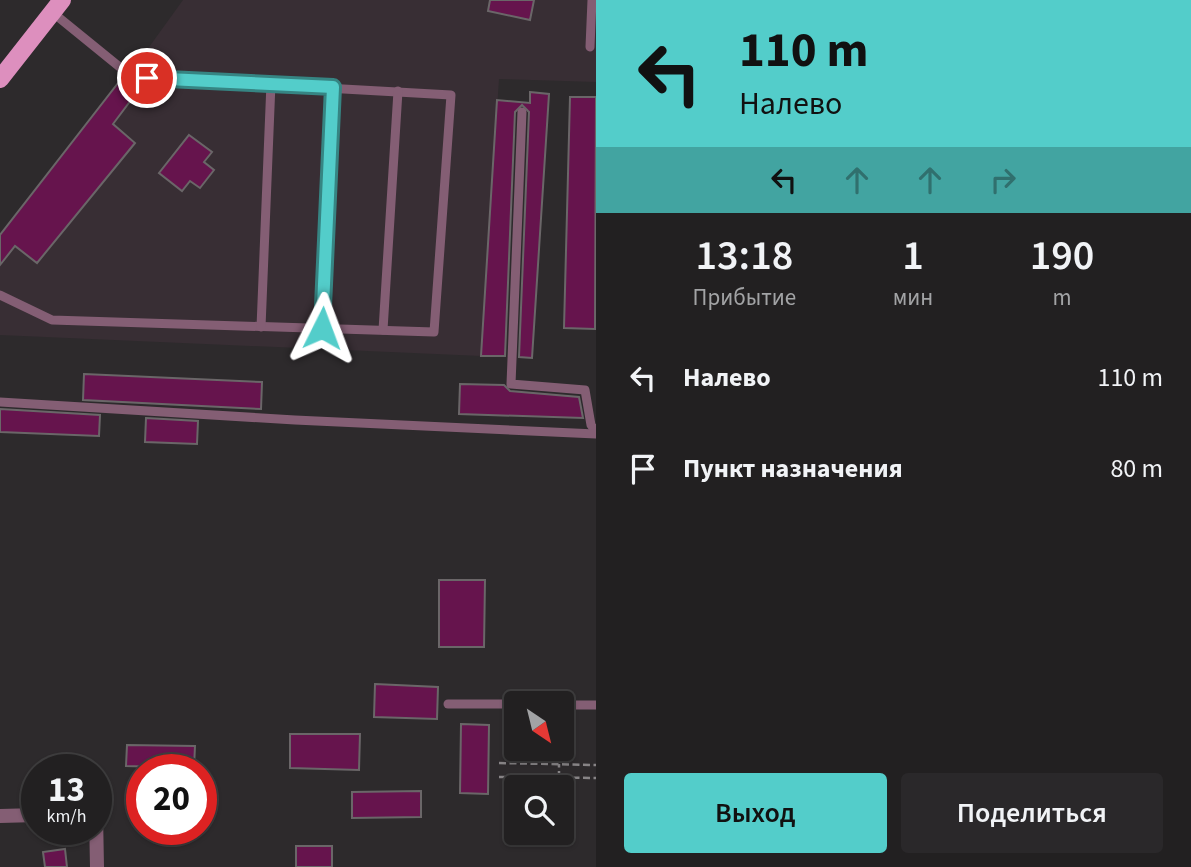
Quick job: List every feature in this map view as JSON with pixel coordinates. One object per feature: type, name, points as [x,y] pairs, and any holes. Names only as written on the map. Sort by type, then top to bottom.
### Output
[{"type":"main road","points":[[0,79],[57,6]]},
{"type":"street","points":[[0,816],[21,815]]},
{"type":"street","points":[[97,845],[97,867]]},
{"type":"lane","points":[[590,47],[592,0]]},
{"type":"lane","points":[[0,295],[52,320],[434,332],[451,95],[147,78],[127,73],[57,6]]},
{"type":"lane","points":[[261,327],[271,83]]},
{"type":"lane","points":[[322,328],[333,87]]},
{"type":"lane","points":[[383,330],[398,91]]},
{"type":"lane","points":[[522,112],[510,384],[585,390],[591,425],[596,433]]},
{"type":"lane","points":[[0,402],[295,420],[596,433]]},
{"type":"lane","points":[[449,704],[504,704]]},
{"type":"lane","points":[[574,705],[596,705]]},
{"type":"path","points":[[499,763],[596,765]]},
{"type":"path","points":[[559,764],[559,775]]},
{"type":"path","points":[[499,777],[504,777]]},
{"type":"path","points":[[574,778],[596,778]]},
{"type":"shaded area","points":[[183,0],[596,0],[596,82],[499,79],[481,356],[0,335],[0,235],[139,61]]},
{"type":"building","points":[[490,0],[534,0],[530,20],[488,11]]},
{"type":"building","points":[[122,78],[137,92],[113,124],[135,143],[37,263],[15,246],[0,265],[0,235]]},
{"type":"building","points":[[530,92],[549,94],[532,358],[519,357],[529,112],[522,105],[515,112],[505,356],[481,356],[497,100],[530,103]]},
{"type":"building","points":[[570,97],[596,97],[595,329],[564,328]]},
{"type":"building","points":[[189,135],[212,152],[204,162],[214,170],[200,188],[190,181],[182,191],[159,173]]},
{"type":"building","points":[[84,374],[262,382],[261,409],[83,400]]},
{"type":"building","points":[[460,384],[504,385],[510,391],[579,397],[583,418],[459,414]]},
{"type":"building","points":[[0,409],[100,415],[99,436],[0,432]]},
{"type":"building","points":[[146,418],[198,421],[197,444],[145,442]]},
{"type":"building","points":[[439,580],[485,580],[484,647],[439,647]]},
{"type":"building","points":[[375,684],[438,687],[437,719],[374,717]]},
{"type":"building","points":[[461,724],[489,725],[488,794],[460,793]]},
{"type":"building","points":[[290,734],[360,734],[359,770],[290,768]]},
{"type":"building","points":[[127,745],[195,746],[195,754],[127,754]]},
{"type":"building","points":[[421,791],[421,817],[352,818],[352,792]]},
{"type":"building","points":[[296,846],[332,846],[332,867],[296,867]]},
{"type":"building","points":[[65,849],[67,867],[45,867],[43,852]]},
{"type":"route","points":[[147,78],[333,87],[322,328]]}]
